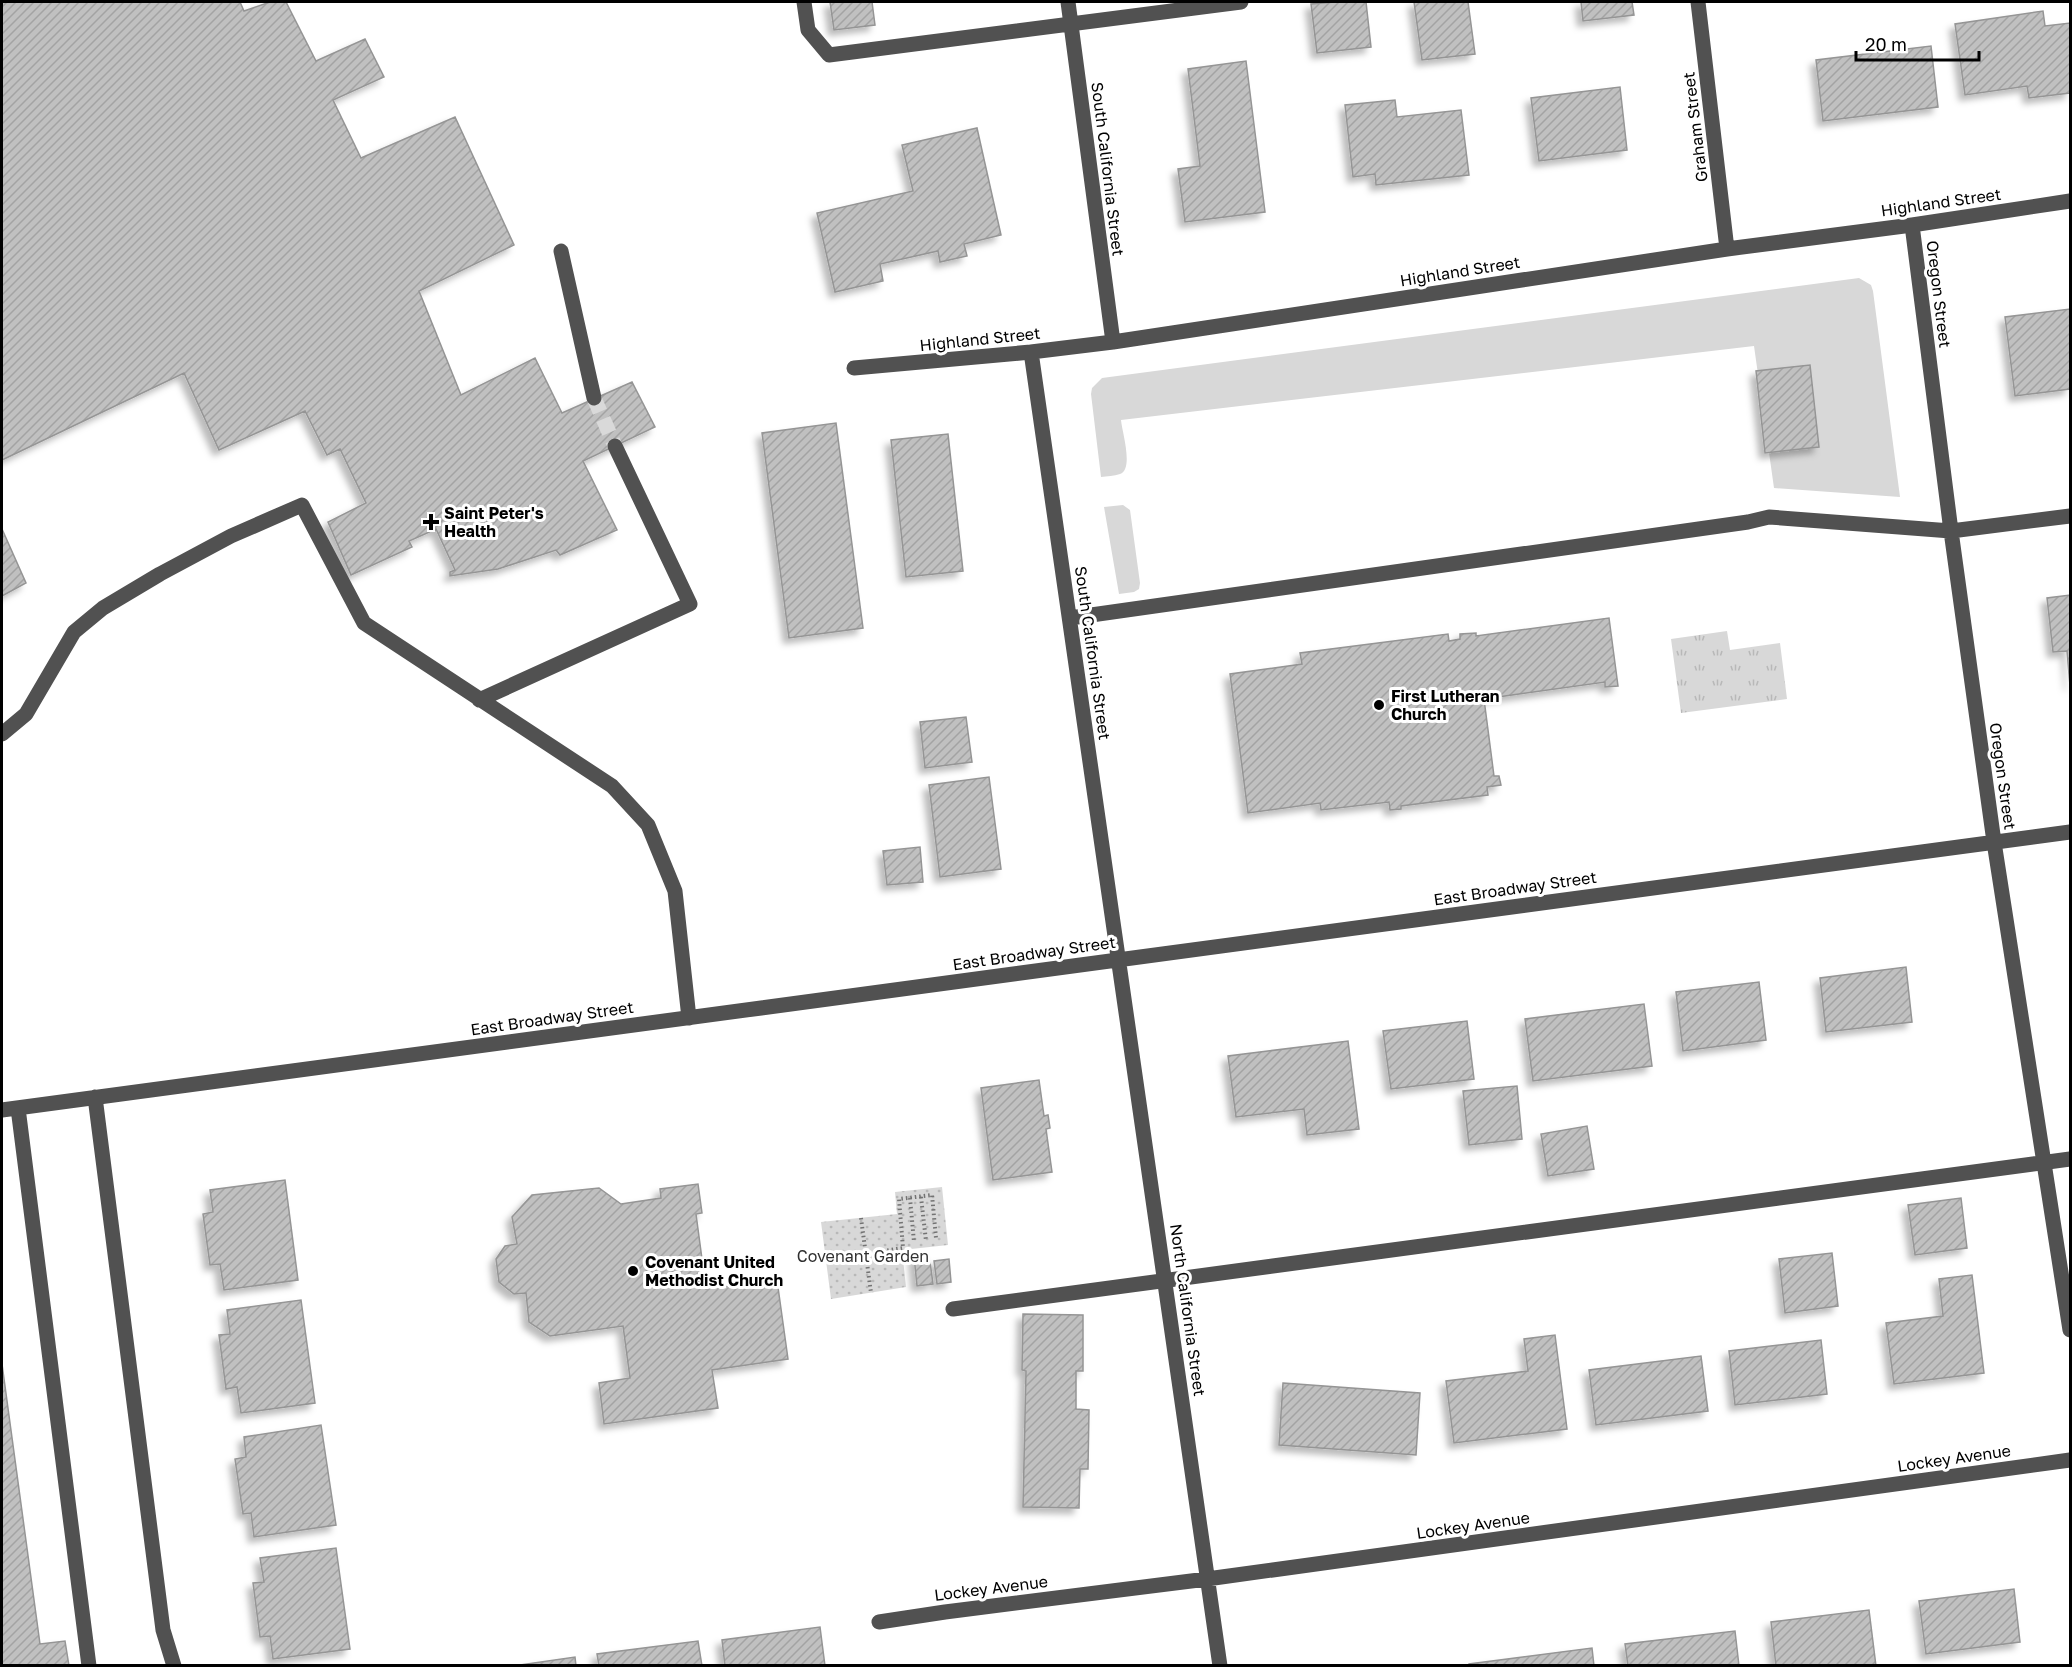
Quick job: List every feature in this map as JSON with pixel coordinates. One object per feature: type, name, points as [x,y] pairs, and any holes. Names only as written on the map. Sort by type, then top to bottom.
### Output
[{"type":"street","points":[[804,2],[808,30],[830,55],[1241,2]]},
{"type":"street","name":"South California Street","points":[[1068,2],[1113,342]]},
{"type":"street","name":"Graham Street","points":[[1698,2],[1727,249]]},
{"type":"street","name":"Highland Street","points":[[854,369],[1113,342],[1727,249],[1912,225],[2070,201]]},
{"type":"street","name":"Oregon Street","points":[[1912,225],[1994,842],[2070,1330]]},
{"type":"street","points":[[561,251],[594,398]]},
{"type":"street","name":"South California Street","points":[[1031,352],[1119,960]]},
{"type":"street","points":[[479,699],[690,604],[615,446]]},
{"type":"street","points":[[2,734],[26,714],[74,632],[103,608],[231,536],[302,505],[364,623],[612,786],[648,825],[675,891],[689,1018]]},
{"type":"street","points":[[1070,618],[1748,522],[1769,517],[1951,531],[2070,516]]},
{"type":"street","name":"East Broadway Street","points":[[2,1110],[2070,832]]},
{"type":"street","name":"North California Street","points":[[1119,960],[1220,1665]]},
{"type":"street","points":[[95,1097],[163,1630],[174,1665]]},
{"type":"street","points":[[18,1108],[89,1665]]},
{"type":"street","points":[[953,1309],[2070,1159]]},
{"type":"street","name":"Lockey Avenue","points":[[879,1622],[2070,1460]]},
{"type":"path","points":[[825,1260],[903,1248],[899,1199],[932,1195],[936,1238]]},
{"type":"path","points":[[921,1197],[926,1241]]},
{"type":"path","points":[[910,1198],[914,1242]]},
{"type":"path","points":[[861,1218],[871,1293]]},
{"type":"green space","points":[[1859,278],[1871,285],[1873,291],[1900,497],[1774,488],[1754,346],[1121,420],[1127,458],[1124,471],[1120,474],[1101,477],[1091,394],[1092,388],[1102,378]]},
{"type":"green space","points":[[1123,505],[1130,510],[1140,583],[1139,589],[1134,592],[1119,594],[1104,507]]},
{"type":"green space","points":[[1727,631],[1730,650],[1780,643],[1787,699],[1681,713],[1671,639]]},
{"type":"green space","name":"Covenant Garden","points":[[942,1187],[948,1245],[902,1250],[906,1287],[831,1299],[821,1222],[897,1214],[895,1192]]},
{"type":"building","points":[[2,2],[240,2],[244,11],[270,2],[286,2],[316,61],[365,39],[384,77],[333,100],[361,158],[455,117],[514,245],[419,291],[461,395],[535,358],[562,413],[632,382],[655,427],[583,461],[617,530],[560,555],[556,550],[498,569],[450,576],[450,572],[455,570],[436,529],[409,541],[412,547],[351,575],[328,522],[366,503],[340,449],[327,455],[305,411],[219,450],[184,373],[2,460]]},
{"type":"building","points":[[830,2],[872,2],[875,25],[834,30]]},
{"type":"building","points":[[1366,2],[1371,47],[1317,53],[1311,4]]},
{"type":"building","points":[[1414,2],[1468,2],[1475,54],[1422,60]]},
{"type":"building","points":[[1581,2],[1632,2],[1634,15],[1583,21]]},
{"type":"building","points":[[2043,11],[2045,26],[2070,23],[2070,93],[2029,98],[2027,86],[1965,95],[1955,24]]},
{"type":"building","points":[[1931,46],[1938,107],[1823,121],[1816,60]]},
{"type":"building","points":[[1246,61],[1265,212],[1185,222],[1178,169],[1200,166],[1188,69]]},
{"type":"building","points":[[1620,87],[1627,150],[1539,161],[1531,98]]},
{"type":"building","points":[[1395,100],[1397,117],[1461,110],[1469,175],[1376,185],[1375,174],[1353,177],[1345,105]]},
{"type":"building","points":[[977,128],[1001,235],[964,244],[967,256],[940,262],[938,251],[880,264],[883,281],[835,292],[817,213],[913,191],[902,145]]},
{"type":"building","points":[[2070,309],[2070,389],[2015,396],[2005,317]]},
{"type":"building","points":[[1810,365],[1819,447],[1765,453],[1756,371]]},
{"type":"building","points":[[836,423],[863,628],[789,638],[762,433]]},
{"type":"building","points":[[948,434],[963,571],[906,577],[891,440]]},
{"type":"building","points":[[2,529],[26,583],[2,596]]},
{"type":"building","points":[[2070,595],[2070,686],[2067,651],[2053,652],[2047,598]]},
{"type":"building","points":[[1609,618],[1618,686],[1605,687],[1605,682],[1484,699],[1494,776],[1499,776],[1501,785],[1487,787],[1488,795],[1401,806],[1401,809],[1390,810],[1389,802],[1321,810],[1320,803],[1248,813],[1230,674],[1302,664],[1300,653],[1448,634],[1449,641],[1460,639],[1460,634],[1476,633],[1476,636]]},
{"type":"building","points":[[966,717],[972,762],[925,768],[920,722]]},
{"type":"building","points":[[989,777],[1001,869],[940,877],[929,785]]},
{"type":"building","points":[[920,847],[923,882],[887,885],[883,851]]},
{"type":"building","points":[[1906,967],[1912,1022],[1826,1032],[1820,978]]},
{"type":"building","points":[[1759,982],[1766,1040],[1683,1051],[1676,992]]},
{"type":"building","points":[[1644,1004],[1652,1066],[1533,1081],[1525,1019]]},
{"type":"building","points":[[1467,1021],[1474,1079],[1391,1089],[1383,1031]]},
{"type":"building","points":[[1348,1041],[1359,1129],[1307,1135],[1304,1109],[1236,1117],[1228,1056]]},
{"type":"building","points":[[1039,1080],[1044,1116],[1048,1115],[1050,1128],[1046,1129],[1052,1172],[993,1180],[981,1088]]},
{"type":"building","points":[[1517,1086],[1522,1139],[1469,1145],[1463,1091]]},
{"type":"building","points":[[1587,1126],[1594,1169],[1548,1176],[1541,1134]]},
{"type":"building","points":[[285,1180],[298,1280],[224,1290],[220,1264],[210,1265],[203,1214],[213,1212],[210,1190]]},
{"type":"building","points":[[698,1184],[702,1213],[696,1214],[706,1289],[777,1280],[788,1359],[712,1370],[718,1408],[604,1424],[599,1383],[630,1378],[623,1326],[550,1336],[529,1322],[526,1293],[514,1294],[499,1282],[496,1259],[505,1246],[517,1244],[512,1217],[532,1195],[599,1188],[621,1204],[661,1198],[660,1189]]},
{"type":"building","points":[[1961,1198],[1967,1248],[1915,1255],[1908,1205]]},
{"type":"building","points":[[1832,1253],[1838,1306],[1785,1313],[1779,1259]]},
{"type":"building","points":[[929,1254],[933,1284],[917,1286],[914,1256]]},
{"type":"building","points":[[949,1259],[951,1282],[937,1284],[934,1261]]},
{"type":"building","points":[[1972,1275],[1984,1373],[1894,1384],[1886,1323],[1943,1316],[1939,1279]]},
{"type":"building","points":[[301,1300],[315,1403],[241,1413],[237,1387],[226,1389],[219,1335],[230,1334],[227,1310]]},
{"type":"building","points":[[1023,1314],[1083,1315],[1083,1371],[1076,1371],[1076,1409],[1089,1410],[1088,1469],[1080,1469],[1079,1508],[1023,1507],[1026,1371],[1022,1370]]},
{"type":"building","points":[[1555,1335],[1567,1429],[1454,1443],[1446,1381],[1528,1371],[1524,1339]]},
{"type":"building","points":[[1821,1340],[1827,1394],[1735,1405],[1729,1351]]},
{"type":"building","points":[[1701,1356],[1708,1411],[1596,1425],[1589,1370]]},
{"type":"building","points":[[2,1364],[40,1644],[65,1641],[69,1666],[2,1666]]},
{"type":"building","points":[[1283,1383],[1420,1393],[1416,1455],[1279,1445]]},
{"type":"building","points":[[321,1425],[336,1525],[254,1537],[251,1513],[243,1514],[235,1459],[246,1457],[244,1437]]},
{"type":"building","points":[[336,1548],[350,1649],[273,1659],[270,1636],[260,1637],[253,1583],[264,1582],[260,1558]]},
{"type":"building","points":[[2014,1589],[2020,1642],[1926,1654],[1919,1601]]},
{"type":"building","points":[[1869,1610],[1876,1666],[1776,1666],[1771,1622]]},
{"type":"building","points":[[820,1627],[825,1666],[725,1666],[722,1640]]},
{"type":"building","points":[[1735,1631],[1739,1666],[1628,1666],[1625,1644]]},
{"type":"building","points":[[698,1641],[702,1666],[599,1666],[597,1654]]},
{"type":"building","points":[[1592,1648],[1594,1666],[1469,1666],[1469,1664]]},
{"type":"building","points":[[575,1657],[576,1666],[513,1666]]},
{"type":"tunnel","points":[[594,398],[615,446]]},
{"type":"place","name":"Saint Peter's Health","points":[[431,522]]},
{"type":"place","name":"First Lutheran Church","points":[[1379,705]]},
{"type":"place","name":"Covenant United Methodist Church","points":[[633,1271]]}]
